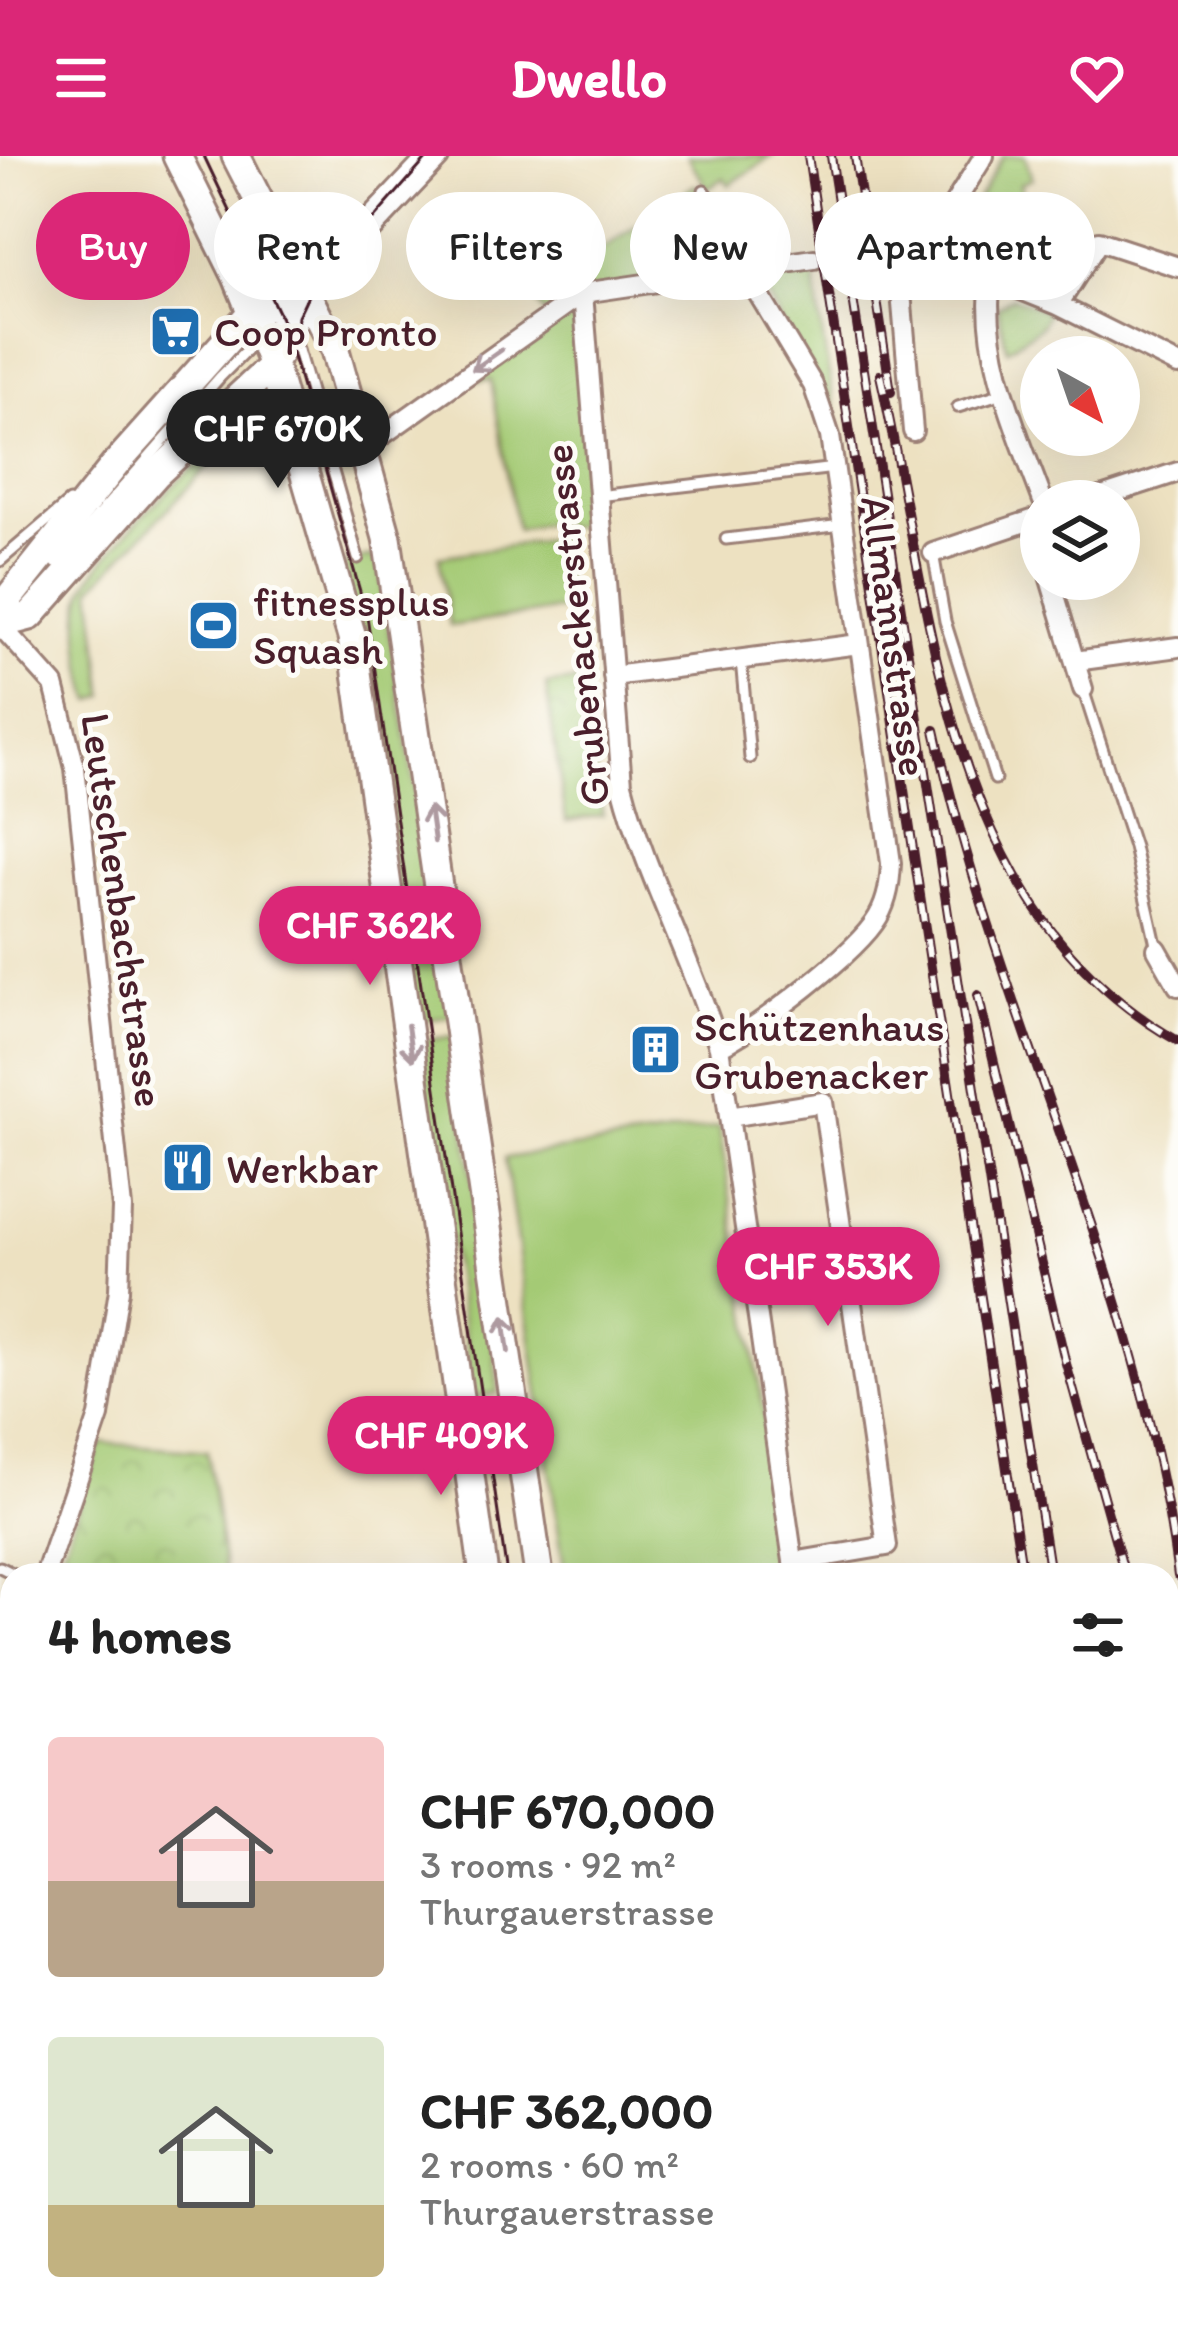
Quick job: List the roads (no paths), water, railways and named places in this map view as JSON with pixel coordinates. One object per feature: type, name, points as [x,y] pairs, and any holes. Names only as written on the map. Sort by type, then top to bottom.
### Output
[{"type":"main road","points":[[177,156],[273,365],[352,637],[482,1563]]},
{"type":"main road","points":[[236,156],[255,192]]},
{"type":"main road","points":[[382,212],[435,156]]},
{"type":"main road","points":[[0,609],[115,465],[256,323],[293,300]]},
{"type":"main road","points":[[0,624],[30,616],[54,577],[273,365],[302,300]]},
{"type":"main road","points":[[310,300],[335,350],[362,443],[404,632],[537,1563]]},
{"type":"street","points":[[960,192],[984,156]]},
{"type":"street","points":[[1058,305],[1099,241],[1178,267]]},
{"type":"street","points":[[791,263],[814,259]]},
{"type":"street","points":[[362,443],[574,300]]},
{"type":"street","name":"Grubenackerstrasse","points":[[584,300],[622,784],[634,832],[693,963],[719,1046],[793,1563]]},
{"type":"street","name":"Allmannstrasse","points":[[719,1046],[746,1033],[863,937],[887,899],[891,863],[835,469],[812,386],[762,300]]},
{"type":"street","points":[[895,300],[913,431]]},
{"type":"street","points":[[988,300],[1006,392],[1036,480]]},
{"type":"street","points":[[1046,300],[1178,365]]},
{"type":"street","points":[[1140,484],[1178,472]]},
{"type":"street","points":[[932,553],[1020,523]]},
{"type":"street","points":[[1056,600],[1083,689]]},
{"type":"street","name":"Leutschenbachstrasse","points":[[0,624],[54,685],[75,768],[122,1208],[119,1290],[103,1396],[50,1563]]},
{"type":"street","points":[[613,676],[859,644]]},
{"type":"street","points":[[1075,661],[1178,647]]},
{"type":"street","points":[[1157,949],[1178,986]]},
{"type":"street","points":[[729,1117],[823,1102],[887,1546],[815,1563]]},
{"type":"lane","points":[[28,572],[54,577],[256,323]]},
{"type":"lane","points":[[291,325],[358,558]]},
{"type":"lane","points":[[958,407],[1006,392]]},
{"type":"lane","points":[[0,561],[115,465]]},
{"type":"lane","points":[[598,496],[835,469]]},
{"type":"lane","points":[[726,539],[842,525]]},
{"type":"lane","points":[[932,553],[945,621],[995,779]]},
{"type":"lane","points":[[741,659],[750,758]]},
{"type":"lane","points":[[1083,689],[1134,847],[1157,949]]},
{"type":"tram line","points":[[204,156],[284,325],[367,616],[505,1563]]},
{"type":"tram line","points":[[296,347],[298,316],[310,291],[429,156]]},
{"type":"railway","points":[[808,156],[1021,1563]]},
{"type":"railway","points":[[831,156],[1048,1563]]},
{"type":"railway","points":[[855,156],[891,392]]},
{"type":"railway","points":[[880,375],[935,654],[960,746],[994,834],[1039,914],[1100,984],[1178,1041]]},
{"type":"railway","points":[[935,730],[994,942],[1133,1361],[1160,1467],[1176,1563]]},
{"type":"railway","points":[[978,995],[1065,1360],[1122,1563]]},
{"type":"place","name":"Coop Pronto","points":[[175,331]]},
{"type":"place","name":"fitnessplus Squash","points":[[214,625]]},
{"type":"place","name":"Schützenhaus Grubenacker","points":[[655,1050]]},
{"type":"place","name":"Werkbar","points":[[187,1168]]}]
